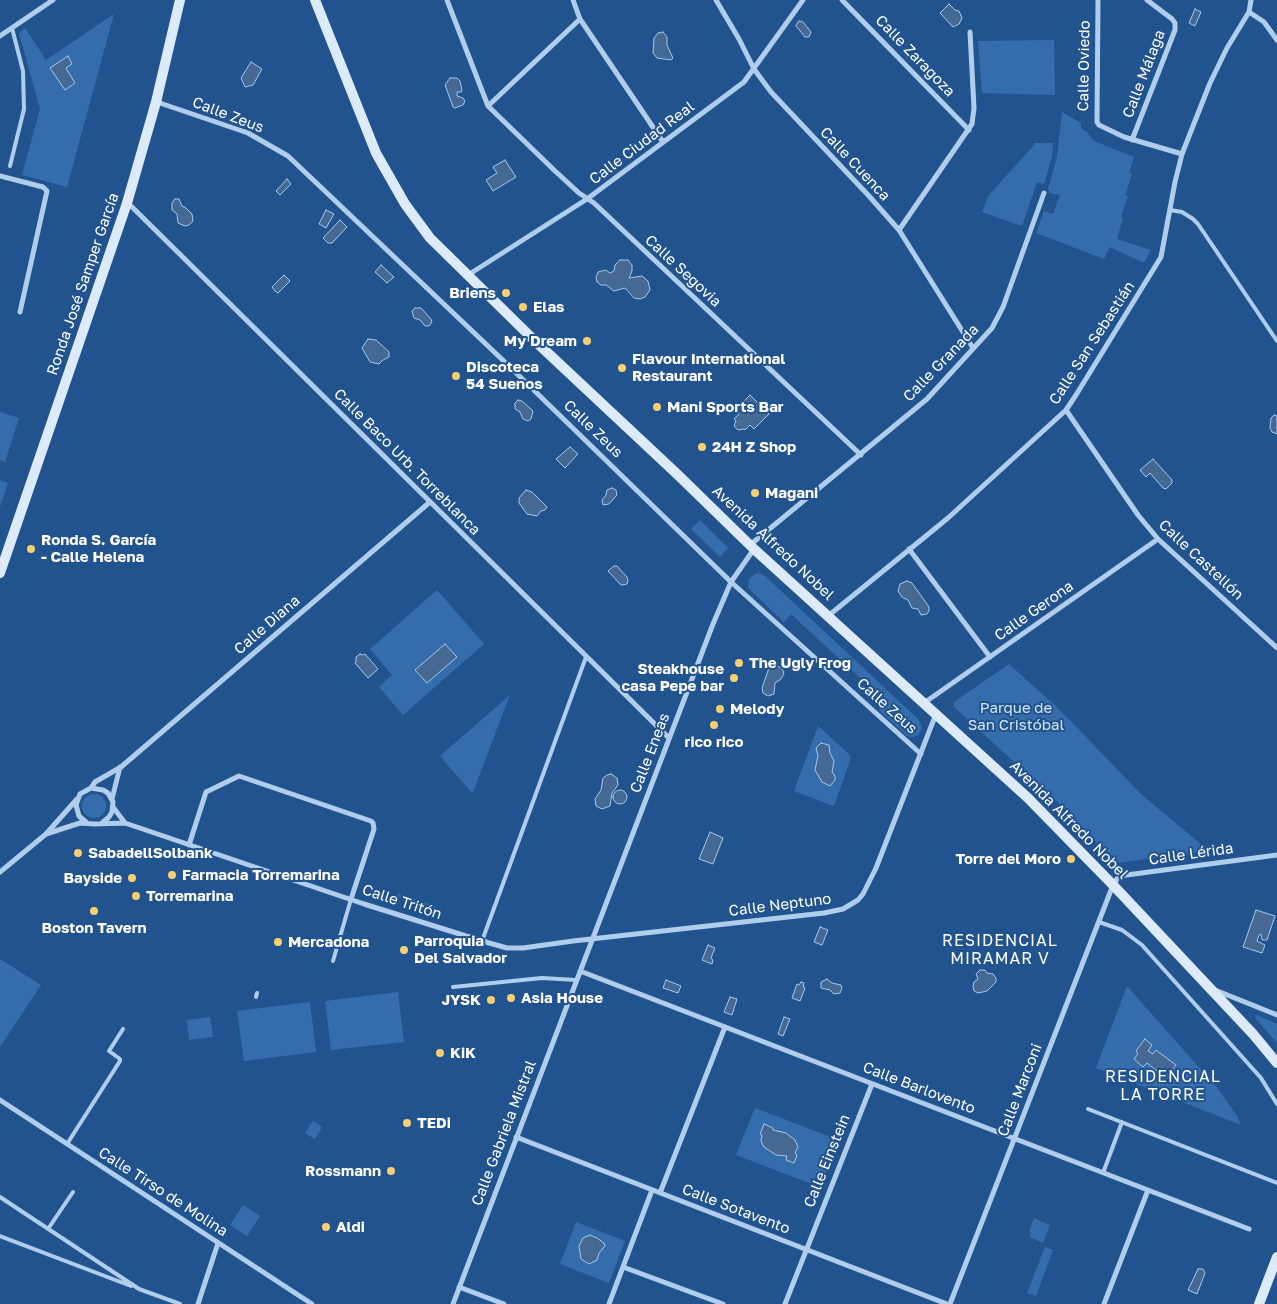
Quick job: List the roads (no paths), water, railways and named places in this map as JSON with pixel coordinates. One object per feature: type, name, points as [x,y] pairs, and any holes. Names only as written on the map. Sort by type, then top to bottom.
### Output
[{"type":"main road","name":"Ronda José Samper García","points":[[0,573],[127,203],[156,102],[180,0]]},
{"type":"main road","name":"Avenida Alfredo Nobel","points":[[315,0],[376,153],[405,204],[430,238],[752,547],[1028,798],[1113,885],[1277,1063]]},
{"type":"main road","points":[[1259,1304],[1277,1257]]},
{"type":"street","points":[[0,36],[53,0]]},
{"type":"street","name":"Calle Segovia","points":[[447,0],[488,106],[554,170],[594,203],[861,455]]},
{"type":"street","points":[[573,0],[580,19],[663,142]]},
{"type":"street","name":"Calle Cuenca","points":[[716,0],[739,38],[754,69],[771,92],[899,230],[973,348]]},
{"type":"street","name":"Calle Ciudad Real","points":[[467,275],[587,199],[744,82],[803,0]]},
{"type":"street","name":"Calle Zaragoza","points":[[842,0],[969,130]]},
{"type":"street","name":"Calle Oviedo","points":[[1098,0],[1096,119],[1099,124],[1132,140]]},
{"type":"street","name":"Calle Málaga","points":[[1132,140],[1175,30],[1175,23],[1172,19],[1147,0]]},
{"type":"street","name":"Calle San Sebastián","points":[[828,616],[948,518],[1066,410],[1161,257],[1182,154],[1210,83],[1227,48],[1249,12],[1251,0]]},
{"type":"street","points":[[1249,12],[1264,22],[1277,40]]},
{"type":"street","points":[[488,106],[580,19]]},
{"type":"street","points":[[899,230],[969,130],[974,117],[970,32]]},
{"type":"street","name":"Calle Zeus","points":[[156,102],[248,133],[288,156],[510,366],[731,582],[921,754]]},
{"type":"street","points":[[1132,140],[1182,154]]},
{"type":"street","points":[[0,176],[43,187],[47,191],[20,312]]},
{"type":"street","name":"Calle Granada","points":[[752,547],[927,399],[992,328],[1003,307],[1044,193]]},
{"type":"street","name":"Calle Baco Urb. Torreblanca","points":[[127,203],[669,738]]},
{"type":"street","name":"Calle Castellón","points":[[1066,410],[1138,515],[1158,540],[1277,648]]},
{"type":"street","name":"Calle Diana","points":[[91,788],[95,782],[121,767],[430,502]]},
{"type":"street","name":"Calle Gerona","points":[[924,703],[1158,540]]},
{"type":"street","name":"Calle Eneas","points":[[580,971],[713,624],[731,582],[752,547]]},
{"type":"street","points":[[909,549],[990,657]]},
{"type":"street","name":"Calle Neptuno","points":[[592,939],[824,913],[851,906],[863,894],[876,868],[936,714]]},
{"type":"street","points":[[121,767],[112,799],[113,806],[124,823]]},
{"type":"street","points":[[189,845],[206,792],[239,776],[374,823],[374,829],[351,899]]},
{"type":"street","points":[[0,872],[46,834],[80,794],[91,788],[103,790],[112,799]]},
{"type":"street","points":[[77,799],[76,811],[88,824]]},
{"type":"street","points":[[46,834],[80,823],[99,824],[109,818],[113,806]]},
{"type":"street","name":"Calle Tritón","points":[[99,824],[124,823],[351,899],[500,946],[515,948],[592,939]]},
{"type":"street","name":"Calle Lérida","points":[[1113,885],[1119,876],[1277,855]]},
{"type":"street","name":"Calle Marconi","points":[[949,1304],[1113,885]]},
{"type":"street","name":"Calle Barlovento","points":[[580,971],[1249,1229]]},
{"type":"street","name":"Calle Gabriela Mistral","points":[[452,1304],[580,971]]},
{"type":"street","points":[[1209,988],[1277,1015]]},
{"type":"street","points":[[660,1193],[725,1027]]},
{"type":"street","name":"Calle Einstein","points":[[785,1304],[805,1249],[872,1084]]},
{"type":"street","name":"Calle Tirso de Molina","points":[[0,1100],[312,1304]]},
{"type":"street","name":"Calle Sotavento","points":[[516,1138],[949,1304]]},
{"type":"street","points":[[609,1304],[652,1190]]},
{"type":"street","points":[[1104,1304],[1148,1190]]},
{"type":"street","points":[[198,1304],[218,1243]]},
{"type":"street","points":[[623,1267],[723,1304]]},
{"type":"street","points":[[459,1286],[504,1304]]},
{"type":"lane","points":[[10,166],[24,109],[23,71],[12,28]]},
{"type":"lane","points":[[1170,210],[1182,212],[1198,224],[1277,341]]},
{"type":"lane","points":[[482,941],[586,657]]},
{"type":"lane","points":[[333,961],[351,899]]},
{"type":"lane","points":[[1099,922],[1122,930],[1142,945],[1262,1078],[1277,1104]]},
{"type":"lane","points":[[453,987],[542,978],[576,980]]},
{"type":"lane","points":[[67,1144],[120,1061],[109,1051],[123,1029]]},
{"type":"lane","points":[[1088,1109],[1277,1183]]},
{"type":"lane","points":[[1102,1173],[1122,1122]]},
{"type":"lane","points":[[48,1229],[73,1192]]},
{"type":"lane","points":[[0,1197],[139,1288]]},
{"type":"lane","points":[[0,1236],[180,1304]]},
{"type":"place","name":"Briens","points":[[506,293]]},
{"type":"place","name":"Elas","points":[[523,307]]},
{"type":"place","name":"My Dream","points":[[587,341]]},
{"type":"place","name":"Flavour International Restaurant","points":[[622,368]]},
{"type":"place","name":"Discoteca 54 Suenos","points":[[456,376]]},
{"type":"place","name":"Mani Sports Bar","points":[[657,407]]},
{"type":"place","name":"24H Z Shop","points":[[702,447]]},
{"type":"place","name":"Magani","points":[[755,493]]},
{"type":"place","name":"Ronda S. García - Calle Helena","points":[[31,549]]},
{"type":"place","name":"The Ugly Frog","points":[[739,663]]},
{"type":"place","name":"Steakhouse casa Pepe bar","points":[[734,678]]},
{"type":"place","name":"Melody","points":[[720,709]]},
{"type":"place","name":"rico rico","points":[[714,725]]},
{"type":"place","name":"SabadellSolbank","points":[[78,853]]},
{"type":"place","name":"Torre del Moro","points":[[1071,859]]},
{"type":"place","name":"Farmacia Torremarina","points":[[172,875]]},
{"type":"place","name":"Bayside","points":[[132,878]]},
{"type":"place","name":"Torremarina","points":[[136,896]]},
{"type":"place","name":"Boston Tavern","points":[[94,911]]},
{"type":"place","name":"Mercadona","points":[[278,942]]},
{"type":"place","name":"Parroquia Del Salvador","points":[[404,950]]},
{"type":"place","name":"Asia House","points":[[511,998]]},
{"type":"place","name":"JYSK","points":[[491,1000]]},
{"type":"place","name":"KiK","points":[[440,1053]]},
{"type":"place","name":"TEDi","points":[[407,1123]]},
{"type":"place","name":"Rossmann","points":[[391,1171]]},
{"type":"place","name":"Aldi","points":[[326,1227]]},
{"type":"district","name":"RESIDENCIAL MIRAMAR V","points":[[1000,950]]},
{"type":"district","name":"RESIDENCIAL LA TORRE","points":[[1163,1086]]},
{"type":"park label","name":"Parque de San Cristóbal","points":[[1016,716]]}]
